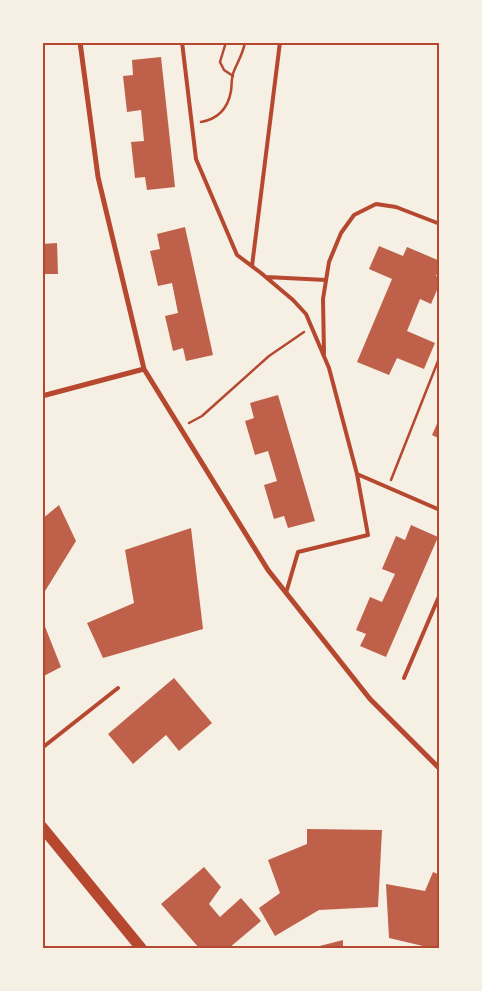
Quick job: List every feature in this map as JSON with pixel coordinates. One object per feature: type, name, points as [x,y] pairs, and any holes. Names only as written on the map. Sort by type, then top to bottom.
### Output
[{"type":"main road","points":[[42,827],[140,948]]},
{"type":"street","points":[[80,42],[98,177],[144,369],[268,570],[370,699],[440,769]]},
{"type":"street","points":[[42,396],[144,369]]},
{"type":"lane","points":[[182,42],[196,159],[236,255],[266,277],[306,314],[329,368],[357,474],[368,535],[298,552],[286,593]]},
{"type":"lane","points":[[252,266],[280,42]]},
{"type":"lane","points":[[324,357],[323,299],[328,262],[341,233],[354,215],[376,204],[396,207],[440,224]]},
{"type":"lane","points":[[266,277],[326,280]]},
{"type":"lane","points":[[357,474],[440,510]]},
{"type":"lane","points":[[404,678],[440,594]]},
{"type":"lane","points":[[42,748],[118,688]]},
{"type":"path","points":[[226,42],[220,62],[224,70],[233,76]]},
{"type":"path","points":[[192,120],[202,122],[216,117],[227,106],[233,76],[243,55],[245,42]]},
{"type":"path","points":[[180,428],[202,416],[269,356],[312,327]]},
{"type":"path","points":[[388,487],[440,356]]},
{"type":"building","points":[[161,57],[175,187],[147,190],[145,177],[135,178],[131,142],[144,141],[141,110],[127,112],[123,76],[133,75],[132,60]]},
{"type":"building","points":[[185,227],[213,355],[186,361],[183,348],[173,351],[165,316],[178,313],[172,283],[158,286],[150,251],[160,249],[157,234]]},
{"type":"building","points":[[57,243],[58,274],[42,274],[42,244]]},
{"type":"building","points":[[379,246],[403,256],[407,247],[440,261],[440,267],[436,276],[440,277],[440,283],[431,304],[420,299],[407,331],[435,343],[424,369],[397,358],[389,375],[357,362],[392,279],[369,269]]},
{"type":"building","points":[[278,395],[315,521],[288,528],[284,516],[274,519],[264,485],[277,481],[268,451],[255,455],[245,421],[254,418],[250,403]]},
{"type":"building","points":[[440,417],[440,439],[432,435]]},
{"type":"building","points":[[59,505],[76,541],[42,596],[42,519]]},
{"type":"building","points":[[411,525],[438,537],[386,657],[360,646],[366,634],[356,630],[370,597],[382,602],[395,574],[382,569],[396,536],[405,540]]},
{"type":"building","points":[[191,528],[203,629],[103,658],[87,623],[134,603],[125,550]]},
{"type":"building","points":[[42,619],[61,667],[42,677]]},
{"type":"building","points":[[174,678],[212,723],[179,751],[166,735],[133,764],[108,734]]},
{"type":"building","points":[[307,829],[382,830],[378,907],[319,910],[275,936],[259,908],[280,893],[268,860],[307,844]]},
{"type":"building","points":[[204,867],[221,887],[209,904],[220,917],[241,898],[261,921],[229,948],[199,948],[161,904]]},
{"type":"building","points":[[433,872],[440,875],[440,947],[423,946],[389,938],[386,884],[425,891]]},
{"type":"building","points":[[343,940],[343,948],[312,948]]}]
